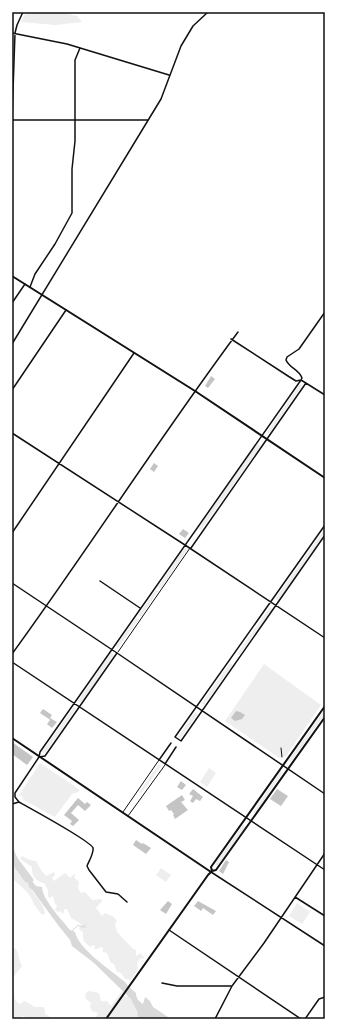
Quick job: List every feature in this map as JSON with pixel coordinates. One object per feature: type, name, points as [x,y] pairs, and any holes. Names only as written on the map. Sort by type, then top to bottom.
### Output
[{"type":"main road","points":[[12,276],[195,391],[325,478]]},
{"type":"main road","points":[[211,872],[211,867],[325,706]]},
{"type":"main road","points":[[106,1019],[211,872],[216,870],[252,821],[325,717]]},
{"type":"main road","points":[[12,738],[211,872]]},
{"type":"street","points":[[23,12],[15,33],[12,120],[148,120]]},
{"type":"street","points":[[12,344],[161,99],[181,46],[193,26],[208,12]]},
{"type":"street","points":[[12,32],[67,44],[169,75]]},
{"type":"street","points":[[30,287],[35,274],[55,244],[72,214],[72,169],[75,119],[74,60],[80,48]]},
{"type":"street","points":[[12,303],[25,284]]},
{"type":"street","points":[[12,390],[66,309]]},
{"type":"street","points":[[127,902],[115,892],[106,892],[88,870],[87,866],[93,850],[92,846],[19,802],[14,796],[16,789],[140,608],[301,380],[302,378],[299,373],[287,364],[287,357],[299,349],[325,312]]},
{"type":"street","points":[[12,654],[47,607],[231,339],[238,332]]},
{"type":"street","points":[[231,339],[296,381],[301,380],[325,396]]},
{"type":"street","points":[[12,533],[134,353]]},
{"type":"street","points":[[39,757],[45,756],[306,383]]},
{"type":"street","points":[[12,433],[190,548],[325,638]]},
{"type":"street","points":[[325,525],[232,659],[175,737],[181,741],[325,535]]},
{"type":"street","points":[[100,581],[140,608]]},
{"type":"street","points":[[12,583],[325,794]]},
{"type":"street","points":[[232,659],[236,662]]},
{"type":"street","points":[[12,662],[325,870]]},
{"type":"street","points":[[123,813],[171,743]]},
{"type":"street","points":[[128,816],[176,747]]},
{"type":"street","points":[[281,748],[282,757]]},
{"type":"street","points":[[12,804],[19,802]]},
{"type":"street","points":[[215,1019],[232,986],[240,977],[325,853]]},
{"type":"street","points":[[211,872],[325,946]]},
{"type":"street","points":[[295,897],[325,916]]},
{"type":"street","points":[[169,930],[301,1019]]},
{"type":"street","points":[[162,983],[185,987],[232,986]]},
{"type":"street","points":[[305,1019],[319,998],[325,997]]},
{"type":"shaded area","points":[[26,12],[59,12],[77,16],[82,22],[55,25],[21,22]]},
{"type":"shaded area","points":[[300,384],[302,386],[269,434],[267,432]]},
{"type":"shaded area","points":[[257,444],[261,446],[201,530],[198,528]]},
{"type":"shaded area","points":[[325,528],[325,533],[278,601],[275,599]]},
{"type":"shaded area","points":[[185,547],[188,549],[161,588],[158,587]]},
{"type":"shaded area","points":[[156,590],[158,591],[141,617],[138,615]]},
{"type":"shaded area","points":[[270,607],[272,609],[239,655],[237,654]]},
{"type":"shaded area","points":[[136,618],[139,619],[118,648],[116,646]]},
{"type":"shaded area","points":[[111,652],[114,655],[81,703],[78,701]]},
{"type":"shaded area","points":[[230,663],[233,665],[204,705],[201,704]]},
{"type":"shaded area","points":[[264,664],[321,705],[286,756],[279,758],[225,721]]},
{"type":"shaded area","points":[[74,707],[76,709],[45,753],[42,752]]},
{"type":"shaded area","points":[[325,709],[325,714],[291,762],[288,761]]},
{"type":"shaded area","points":[[195,712],[198,714],[180,739],[178,737]]},
{"type":"shaded area","points":[[40,763],[80,790],[72,794],[55,817],[22,799],[23,797],[19,795]]},
{"type":"shaded area","points":[[159,764],[161,766],[141,794],[139,792]]},
{"type":"shaded area","points":[[209,768],[216,773],[207,787],[200,782]]},
{"type":"shaded area","points":[[281,771],[283,772],[255,813],[253,812]]},
{"type":"shaded area","points":[[243,825],[246,826],[217,866],[215,864]]},
{"type":"shaded area","points":[[12,846],[23,870],[27,875],[31,876],[31,880],[36,886],[42,887],[45,897],[49,903],[70,930],[75,932],[78,939],[89,953],[125,982],[136,993],[140,1002],[143,1004],[145,997],[150,1001],[153,1007],[171,1019],[138,1019],[137,1011],[131,999],[94,963],[72,946],[70,940],[29,887],[28,883],[25,882],[12,864]]},
{"type":"shaded area","points":[[22,856],[36,861],[46,876],[54,872],[55,875],[52,878],[54,881],[65,873],[70,878],[74,874],[74,877],[79,882],[78,888],[81,893],[85,892],[92,900],[101,899],[102,901],[96,908],[102,916],[105,913],[114,917],[117,921],[115,924],[117,932],[133,949],[136,950],[136,956],[140,953],[144,957],[137,962],[138,969],[131,980],[125,979],[121,973],[117,972],[107,953],[103,952],[103,948],[100,947],[98,949],[94,949],[95,946],[93,945],[91,947],[85,942],[83,939],[83,932],[79,928],[81,925],[80,923],[71,918],[67,909],[64,909],[63,914],[60,911],[58,912],[55,910],[57,906],[53,896],[50,898],[48,897],[48,890],[44,883],[35,878],[32,873],[32,867],[20,859]]},
{"type":"shaded area","points":[[12,864],[25,882],[28,883],[29,887],[42,904],[45,913],[43,915],[34,905],[31,897],[13,879]]},
{"type":"shaded area","points":[[161,868],[171,875],[166,882],[156,875]]},
{"type":"shaded area","points":[[297,903],[310,912],[302,924],[289,916]]},
{"type":"shaded area","points":[[12,948],[16,949],[22,966],[12,979]]},
{"type":"shaded area","points":[[12,991],[14,993],[15,1000],[20,1004],[25,1001],[35,1007],[43,1007],[45,1014],[49,1016],[49,1019],[27,1019],[24,1016],[20,1017],[20,1019],[12,1019]]},
{"type":"shaded area","points":[[89,991],[99,993],[101,1001],[107,1001],[111,1006],[122,991],[134,1004],[137,1010],[137,1019],[95,1019],[98,1013],[92,1011],[90,1007],[91,1003],[85,998],[86,993]]},
{"type":"building","points":[[211,376],[215,379],[208,388],[205,386]]},
{"type":"building","points":[[154,463],[158,466],[154,472],[150,469]]},
{"type":"building","points":[[183,529],[189,533],[185,538],[179,534]]},
{"type":"building","points":[[43,709],[52,715],[50,718],[57,722],[52,728],[47,724],[50,720],[40,713]]},
{"type":"building","points":[[236,711],[245,715],[242,719],[235,721],[231,718]]},
{"type":"building","points":[[12,742],[33,757],[27,765],[12,754]]},
{"type":"building","points":[[181,781],[186,785],[182,790],[177,787]]},
{"type":"building","points":[[193,789],[203,797],[200,801],[196,799],[193,803],[190,801],[193,796],[189,794]]},
{"type":"building","points":[[277,789],[288,796],[281,806],[270,799]]},
{"type":"building","points":[[182,795],[185,800],[181,802],[188,810],[175,819],[174,814],[171,810],[169,811],[166,806]]},
{"type":"building","points":[[78,798],[85,804],[87,802],[91,805],[85,811],[78,805],[71,813],[79,820],[73,826],[70,824],[72,821],[64,815]]},
{"type":"building","points":[[136,840],[151,848],[146,854],[133,845]]},
{"type":"building","points":[[226,860],[229,862],[223,874],[219,871]]},
{"type":"building","points":[[168,901],[172,904],[166,914],[160,910]]},
{"type":"building","points":[[198,901],[216,911],[213,915],[203,908],[201,911],[194,906]]},
{"type":"waterway","points":[[12,855],[31,880]]},
{"type":"waterway","points":[[71,932],[78,925],[82,927],[86,924]]}]
